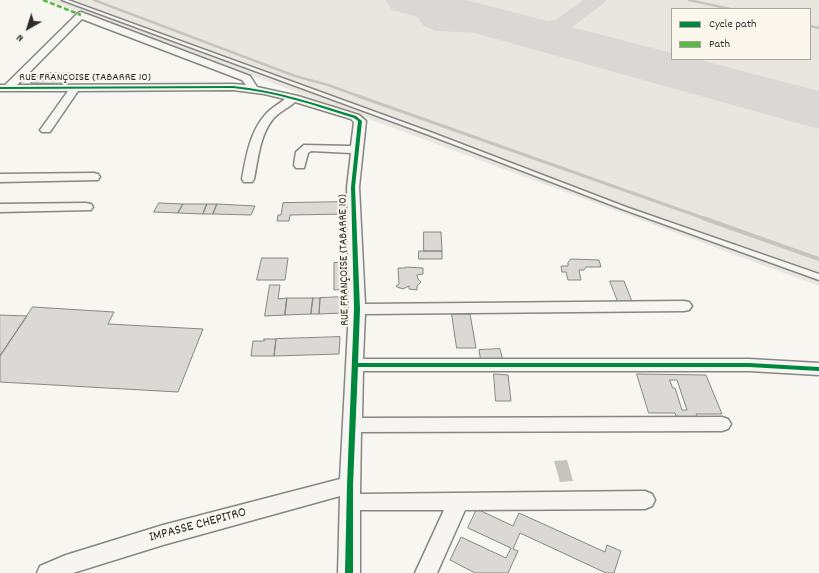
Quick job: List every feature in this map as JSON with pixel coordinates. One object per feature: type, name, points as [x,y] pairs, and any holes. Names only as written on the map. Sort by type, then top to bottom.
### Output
[{"type":"street","points":[[4,88],[81,15],[246,78],[253,88]]},
{"type":"street","name":"RUE FRANÇOISE (TABARRE 10)","points":[[4,88],[253,88],[294,98],[355,117],[360,121],[353,187],[357,309],[352,425],[354,496],[349,573]]},
{"type":"street","points":[[46,130],[75,88]]},
{"type":"street","points":[[248,179],[260,131],[270,116],[294,98]]},
{"type":"street","points":[[300,165],[302,152],[308,147],[358,150]]},
{"type":"street","points":[[0,178],[94,177]]},
{"type":"street","points":[[0,208],[86,207]]},
{"type":"street","points":[[357,309],[684,306]]},
{"type":"street","points":[[354,366],[749,365],[819,369]]},
{"type":"street","points":[[352,425],[722,424]]},
{"type":"street","name":"IMPASSE CHEPITRO","points":[[48,573],[66,565],[162,536],[354,496],[459,501],[645,500]]},
{"type":"street","points":[[426,573],[459,501]]},
{"type":"lane","points":[[64,0],[424,132],[624,208],[819,277]]},
{"type":"shaded area","points":[[48,0],[819,0],[819,286]]},
{"type":"shaded area","points":[[567,460],[573,481],[560,482],[554,461]]},
{"type":"building","points":[[42,73],[71,73],[61,84],[31,83]]},
{"type":"building","points":[[348,202],[347,214],[290,215],[289,221],[277,221],[278,215],[281,215],[283,203]]},
{"type":"building","points":[[159,203],[183,204],[178,213],[154,212]]},
{"type":"building","points":[[183,204],[207,204],[203,214],[178,213]]},
{"type":"building","points":[[207,204],[217,204],[213,214],[203,214]]},
{"type":"building","points":[[217,204],[255,206],[251,215],[213,214]]},
{"type":"building","points":[[424,232],[441,232],[442,251],[424,251]]},
{"type":"building","points":[[419,251],[442,251],[442,259],[419,259]]},
{"type":"building","points":[[262,258],[288,258],[285,280],[257,280]]},
{"type":"building","points":[[571,259],[599,260],[601,267],[586,267],[584,270],[579,270],[581,280],[568,280],[566,272],[562,272],[561,266],[568,266]]},
{"type":"building","points":[[348,262],[348,289],[334,290],[334,263]]},
{"type":"building","points":[[398,268],[423,268],[423,274],[417,275],[421,282],[417,286],[417,290],[409,289],[409,286],[403,289],[396,286],[399,284]]},
{"type":"building","points":[[610,281],[624,281],[633,304],[619,304]]},
{"type":"building","points":[[270,285],[280,285],[278,299],[287,298],[285,315],[265,316]]},
{"type":"building","points":[[345,297],[345,313],[319,314],[320,298]]},
{"type":"building","points":[[287,298],[313,298],[311,314],[285,315]]},
{"type":"building","points":[[313,298],[320,298],[319,314],[311,314]]},
{"type":"building","points":[[33,307],[114,312],[108,324],[203,329],[178,392],[0,382],[0,356]]},
{"type":"building","points":[[452,314],[470,314],[476,348],[457,348]]},
{"type":"building","points":[[0,315],[27,316],[0,356]]},
{"type":"building","points":[[340,337],[339,354],[274,356],[276,339]]},
{"type":"building","points":[[264,339],[276,339],[274,356],[251,356],[253,341],[264,341]]},
{"type":"building","points":[[500,349],[503,361],[481,362],[479,350]]},
{"type":"building","points":[[494,374],[508,375],[511,401],[496,401]]},
{"type":"building","points":[[637,374],[706,375],[722,414],[696,414],[698,417],[689,418],[676,416],[675,413],[649,413]],"holes":[[[670,380],[677,380],[687,410],[682,410],[675,388],[673,388]]]},
{"type":"building","points":[[477,509],[513,526],[519,513],[605,552],[607,545],[621,551],[614,573],[606,573],[520,533],[513,549],[518,551],[508,573],[475,573],[450,560],[461,537],[506,558],[511,548],[468,528]]},
{"type":"waterway","points":[[94,0],[295,76],[328,85],[361,97]]},
{"type":"waterway","points":[[689,0],[725,8]]},
{"type":"waterway","points":[[811,26],[819,28]]},
{"type":"waterway","points":[[358,96],[706,219]]},
{"type":"waterway","points":[[703,218],[819,259]]},
{"type":"taxiway","points":[[564,23],[596,0]]},
{"type":"taxiway","points":[[490,22],[478,11],[459,7],[444,8],[431,12],[427,16],[431,22],[436,25],[533,29],[545,28],[564,23]]},
{"type":"taxiway","points":[[564,23],[561,31],[569,42]]},
{"type":"runway","points":[[409,0],[819,110]]},
{"type":"marked path","points":[[43,0],[81,15]]},
{"type":"cycle path","points":[[0,88],[233,87],[264,91],[295,99],[355,117],[360,121],[353,187],[357,309],[350,485],[349,573]]},
{"type":"cycle path","points":[[355,365],[749,365],[819,369]]}]
